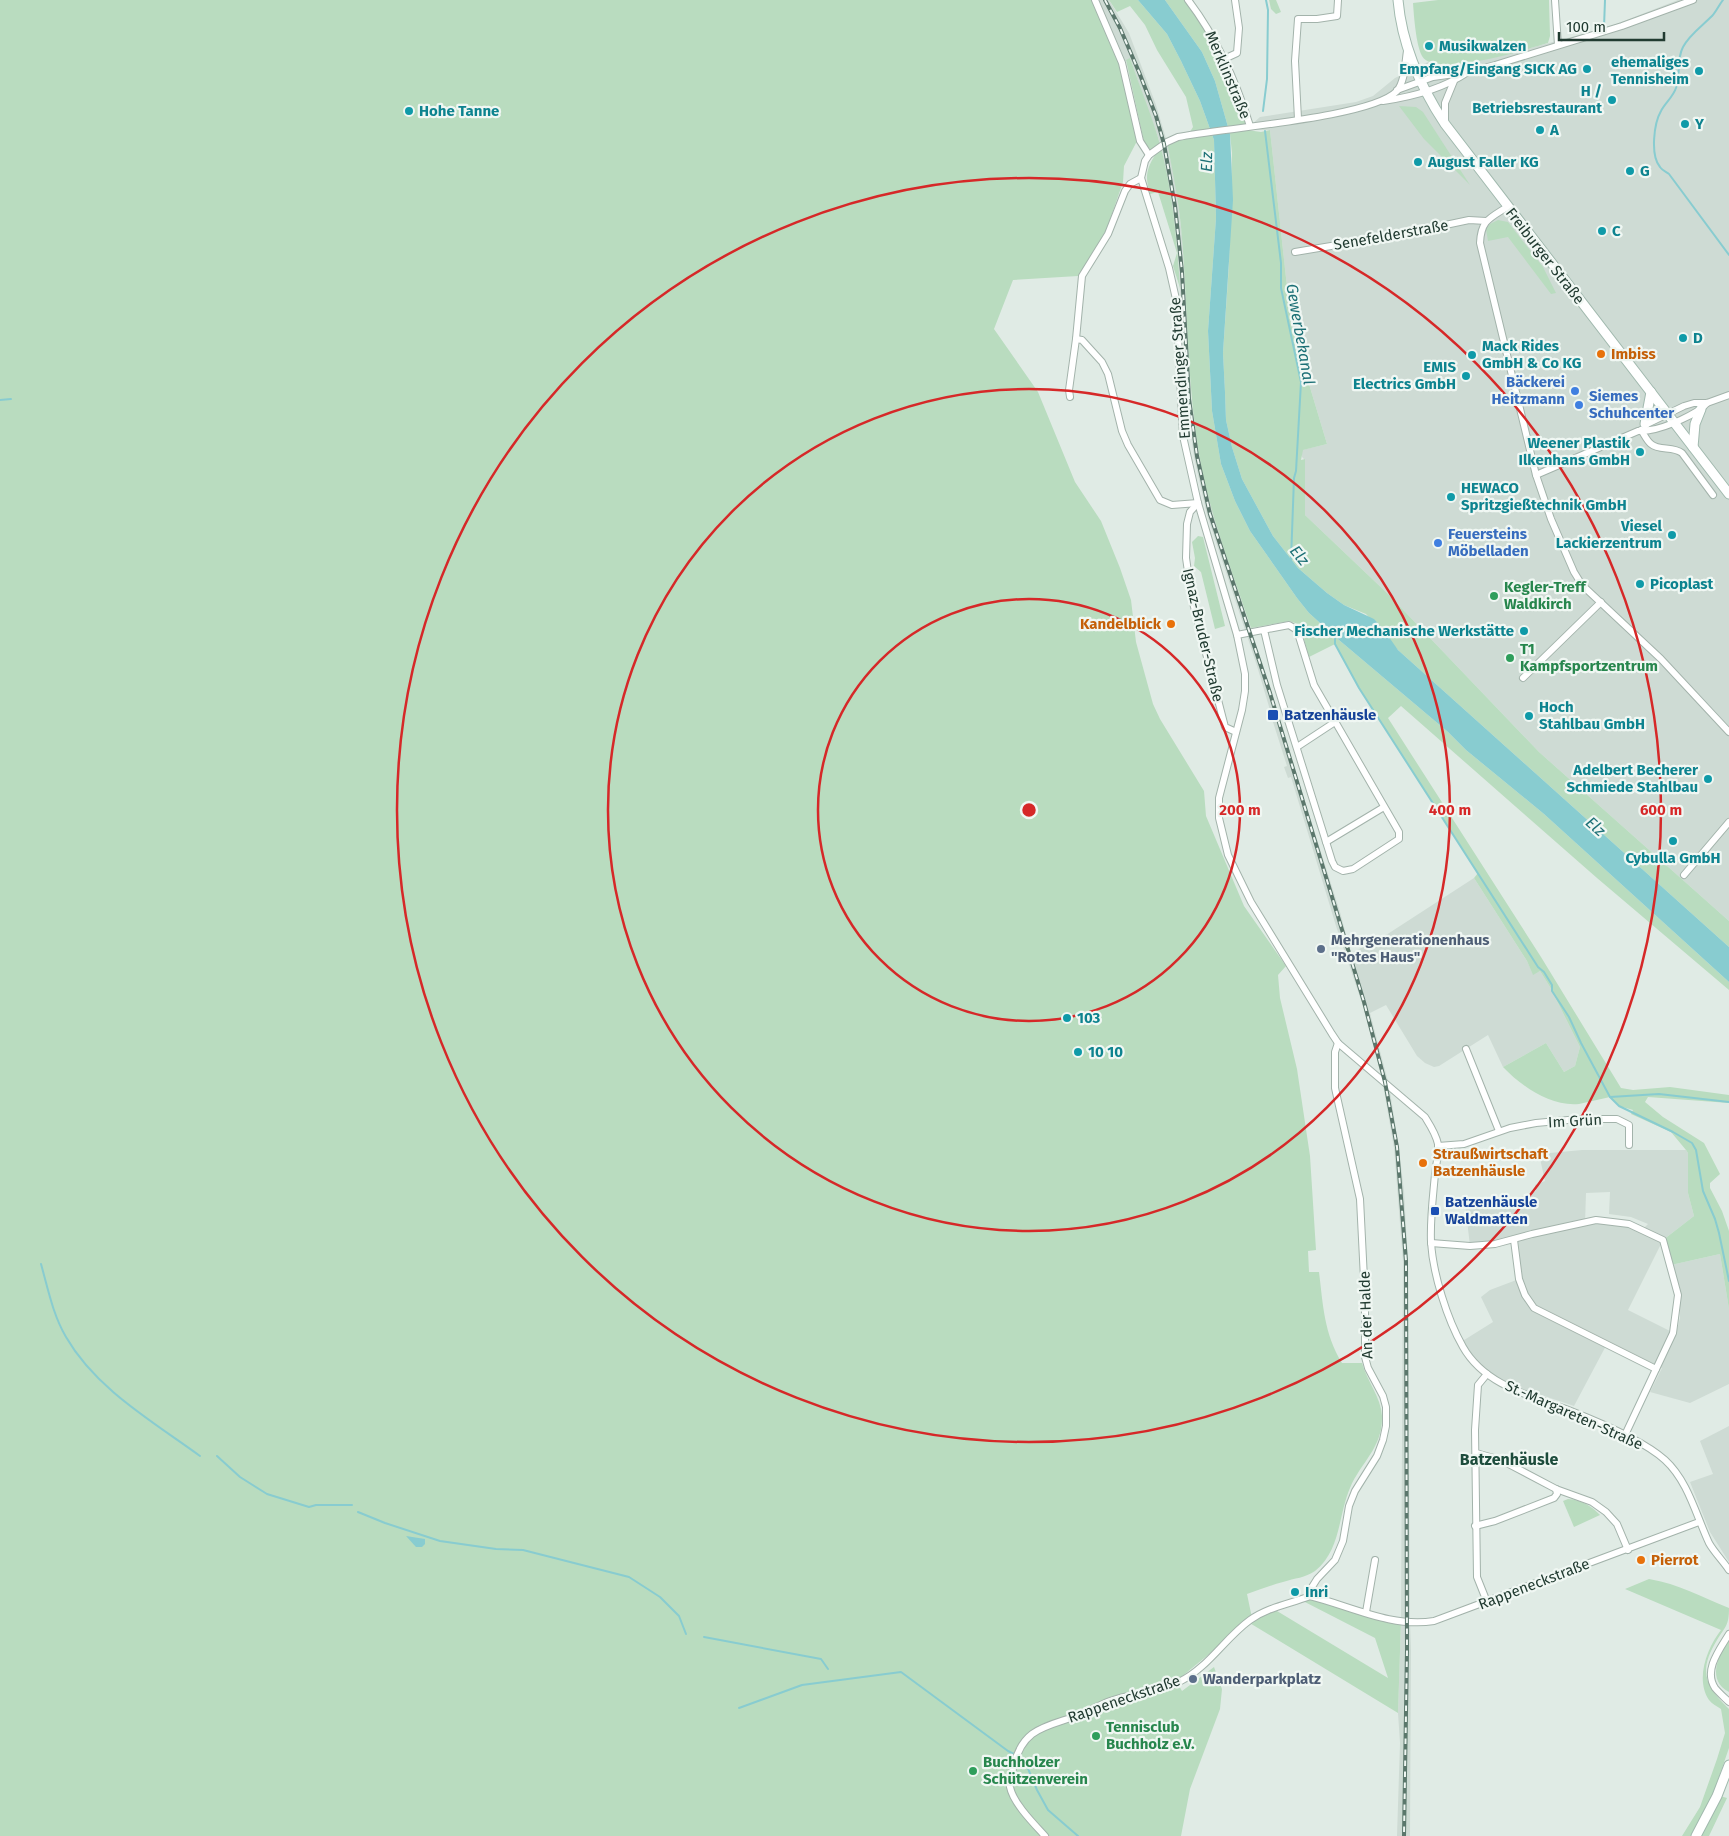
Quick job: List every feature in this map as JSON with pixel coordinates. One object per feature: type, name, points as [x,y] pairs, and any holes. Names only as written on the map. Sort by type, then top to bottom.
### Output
[{"type":"street","points":[[1095,0],[1122,62],[1140,141],[1149,155]]},
{"type":"street","name":"Merklinstraße","points":[[1188,0],[1202,18],[1224,59],[1241,97],[1250,126]]},
{"type":"street","points":[[1224,59],[1237,53],[1239,28],[1235,0]]},
{"type":"street","points":[[1298,119],[1295,61],[1298,18],[1317,19],[1337,16],[1338,0]]},
{"type":"street","name":"Freiburger Straße","points":[[1398,0],[1401,25],[1420,81],[1445,124],[1729,494]]},
{"type":"street","points":[[1555,0],[1558,45]]},
{"type":"street","points":[[1382,101],[1397,90],[1420,81],[1448,74],[1469,72],[1620,26],[1693,0]]},
{"type":"street","points":[[1397,90],[1403,77],[1408,49]]},
{"type":"street","points":[[1070,397],[1069,390],[1082,276],[1108,234],[1125,191],[1130,184],[1141,178],[1145,161],[1149,155],[1167,142],[1178,137],[1342,112],[1382,101],[1413,96],[1454,81],[1469,72]]},
{"type":"street","points":[[1445,124],[1445,103],[1454,81]]},
{"type":"street","name":"Emmendinger Straße","points":[[1141,178],[1176,299],[1183,436],[1198,503],[1243,661],[1245,681],[1242,710],[1219,798],[1219,818],[1228,855],[1251,902],[1284,953]]},
{"type":"street","points":[[1507,207],[1486,221],[1482,227],[1480,243],[1536,475],[1574,572],[1582,585],[1661,659],[1729,732]]},
{"type":"street","name":"Senefelderstraße","points":[[1295,252],[1403,234],[1469,220],[1486,221]]},
{"type":"street","points":[[1076,339],[1082,340],[1102,362],[1108,374],[1122,431],[1160,500],[1172,506],[1198,503]]},
{"type":"street","points":[[1651,392],[1643,427],[1651,444],[1677,449],[1682,453],[1713,495]]},
{"type":"street","points":[[1643,427],[1649,430],[1674,422],[1729,395]]},
{"type":"street","points":[[1536,475],[1694,403],[1704,406]]},
{"type":"street","points":[[1693,447],[1695,424],[1704,406]]},
{"type":"street","name":"Ignaz-Bruder-Straße","points":[[1198,503],[1190,512],[1187,524],[1186,558],[1192,599],[1225,727],[1236,732]]},
{"type":"street","points":[[1523,678],[1601,602]]},
{"type":"street","points":[[1236,635],[1289,625],[1297,630],[1314,685],[1399,832],[1399,839],[1353,869],[1343,871],[1334,867],[1277,684],[1264,630]]},
{"type":"street","points":[[1296,747],[1334,722]]},
{"type":"street","points":[[1326,842],[1384,807]]},
{"type":"street","points":[[1684,875],[1729,822]]},
{"type":"street","name":"St.-Margareten-Straße","points":[[1284,953],[1338,1043],[1425,1117],[1434,1132],[1438,1146],[1431,1208],[1431,1243],[1440,1291],[1463,1347],[1487,1374],[1528,1396],[1572,1411],[1625,1435],[1664,1460],[1677,1472],[1711,1546],[1729,1570]]},
{"type":"street","name":"An der Halde","points":[[1310,1596],[1312,1587],[1317,1579],[1335,1560],[1343,1541],[1349,1506],[1355,1491],[1377,1456],[1386,1426],[1386,1407],[1383,1396],[1368,1368],[1365,1356],[1365,1299],[1360,1199],[1335,1088],[1335,1052],[1338,1043]]},
{"type":"street","points":[[1466,1049],[1499,1131]]},
{"type":"street","name":"Im Grün","points":[[1438,1146],[1464,1144],[1499,1131],[1536,1123],[1579,1119],[1618,1119],[1629,1124],[1629,1145]]},
{"type":"street","points":[[1431,1243],[1473,1246],[1495,1244],[1596,1220],[1629,1224],[1663,1240],[1678,1295],[1673,1333],[1625,1435]]},
{"type":"street","points":[[1514,1240],[1519,1279],[1524,1295],[1534,1308],[1656,1369]]},
{"type":"street","points":[[1487,1374],[1478,1385],[1475,1430],[1477,1577],[1487,1602]]},
{"type":"street","points":[[1476,1453],[1501,1460],[1556,1489],[1592,1502],[1606,1512],[1616,1524],[1628,1550]]},
{"type":"street","points":[[1475,1526],[1495,1521],[1554,1498],[1557,1494],[1556,1489]]},
{"type":"street","name":"Rappeneckstraße","points":[[1045,1836],[1018,1804],[1010,1787],[1010,1777],[1016,1755],[1022,1743],[1046,1726],[1076,1716],[1108,1702],[1181,1682],[1212,1657],[1243,1625],[1272,1608],[1310,1596],[1393,1620],[1424,1622],[1444,1618],[1699,1522]]},
{"type":"street","points":[[1366,1612],[1376,1560]]},
{"type":"street","points":[[1729,1634],[1716,1654],[1712,1674],[1713,1684],[1726,1696],[1729,1702]]},
{"type":"street","points":[[1696,1836],[1717,1796],[1729,1765]]},
{"type":"shaded area","points":[[1095,0],[1109,0],[1129,33],[1156,105],[1167,142],[1177,190],[1182,237],[1191,397],[1199,455],[1213,512],[1340,912],[1351,953],[1383,937],[1474,878],[1527,961],[1533,974],[1540,971],[1580,1047],[1575,1066],[1564,1072],[1546,1043],[1503,1067],[1488,1035],[1439,1066],[1434,1067],[1425,1063],[1417,1056],[1386,1005],[1370,1013],[1389,1085],[1399,1149],[1404,1191],[1408,1262],[1411,1651],[1410,1836],[1397,1836],[1400,1743],[1398,1713],[1401,1621],[1403,1262],[1394,1148],[1382,1079],[1366,1015],[1336,926],[1291,777],[1288,778],[1284,767],[1287,766],[1273,722],[1270,722],[1267,712],[1270,710],[1257,666],[1207,515],[1194,457],[1186,399],[1177,239],[1161,146],[1130,59],[1122,63]]},
{"type":"shaded area","points":[[1678,0],[1729,0],[1729,921],[1539,752],[1388,594],[1305,515],[1305,460],[1302,457],[1302,450],[1327,444],[1291,324],[1270,130],[1247,130],[1260,117],[1356,102],[1373,96],[1395,78],[1428,62],[1433,64],[1496,57],[1606,28]]},
{"type":"shaded area","points":[[1582,1150],[1686,1150],[1688,1153],[1688,1193],[1694,1216],[1663,1240],[1628,1310],[1676,1334],[1680,1318],[1680,1288],[1671,1265],[1720,1254],[1729,1309],[1729,1384],[1690,1403],[1650,1392],[1662,1368],[1608,1342],[1574,1406],[1517,1387],[1502,1384],[1487,1374],[1461,1342],[1493,1322],[1481,1297],[1490,1290],[1519,1279],[1513,1240],[1470,1246],[1465,1203],[1493,1208],[1536,1191],[1535,1185],[1545,1181],[1539,1154]],"holes":[[[1610,1192],[1609,1214],[1631,1217],[1648,1224],[1641,1231],[1632,1227],[1598,1223],[1585,1224],[1586,1193]]]},
{"type":"shaded area","points":[[1729,1426],[1729,1562],[1710,1532],[1690,1482],[1713,1474],[1700,1441]]},
{"type":"green space","points":[[0,0],[1095,0],[1122,63],[1140,141],[1136,143],[1124,166],[1123,182],[1104,237],[1078,276],[1013,280],[994,329],[1038,392],[1075,482],[1101,521],[1131,600],[1136,642],[1153,704],[1160,719],[1204,791],[1206,816],[1244,906],[1286,966],[1278,975],[1280,998],[1297,1069],[1310,1156],[1316,1250],[1308,1251],[1309,1272],[1319,1272],[1325,1319],[1336,1352],[1342,1363],[1362,1363],[1381,1409],[1379,1437],[1350,1488],[1330,1553],[1315,1571],[1304,1577],[1247,1594],[1252,1618],[1272,1608],[1388,1678],[1375,1638],[1301,1600],[1310,1596],[1401,1621],[1398,1713],[1248,1622],[1180,1678],[1169,1684],[1108,1699],[1038,1730],[1040,1733],[1046,1728],[1078,1719],[1125,1699],[1178,1684],[1182,1691],[1214,1667],[1222,1689],[1220,1709],[1190,1789],[1181,1836],[0,1836]]},
{"type":"green space","points":[[1109,0],[1138,0],[1167,34],[1200,101],[1214,140],[1216,218],[1208,331],[1212,411],[1221,464],[1235,501],[1250,531],[1309,613],[1448,732],[1466,750],[1544,814],[1729,982],[1729,990],[1597,878],[1401,706],[1388,718],[1541,957],[1621,1088],[1633,1090],[1670,1087],[1729,1095],[1729,1103],[1648,1097],[1645,1102],[1663,1117],[1704,1143],[1720,1174],[1710,1183],[1710,1188],[1722,1211],[1729,1231],[1729,1309],[1720,1254],[1671,1265],[1663,1240],[1694,1216],[1688,1193],[1688,1153],[1671,1132],[1631,1114],[1633,1110],[1619,1106],[1610,1097],[1579,1104],[1568,1104],[1547,1099],[1528,1088],[1503,1067],[1546,1043],[1564,1072],[1575,1066],[1580,1047],[1550,987],[1540,971],[1533,975],[1527,961],[1474,878],[1478,873],[1359,688],[1335,644],[1309,657],[1300,625],[1290,621],[1251,628],[1209,498],[1203,476],[1195,427],[1181,227],[1167,142],[1188,135],[1193,127],[1186,97],[1157,50],[1145,25],[1130,6],[1117,12]]},
{"type":"green space","points":[[1165,0],[1188,0],[1218,47],[1250,126],[1247,130],[1261,132],[1270,130],[1291,324],[1327,444],[1303,450],[1301,460],[1305,459],[1305,515],[1388,594],[1539,752],[1729,921],[1729,947],[1398,650],[1366,614],[1344,605],[1298,568],[1273,536],[1242,479],[1226,420],[1223,353],[1229,264],[1232,153],[1230,134],[1215,81],[1202,52]]},
{"type":"green space","points":[[1269,0],[1276,0],[1281,12],[1276,14],[1271,9]]},
{"type":"green space","points":[[1438,0],[1549,0],[1550,36],[1548,43],[1502,56],[1462,64],[1444,65],[1430,62],[1422,56],[1418,45],[1413,3]]},
{"type":"green space","points":[[1130,58],[1161,148],[1169,183],[1177,253],[1158,192],[1150,194],[1148,188],[1147,174],[1155,155],[1144,142],[1126,60]]},
{"type":"green space","points":[[1399,106],[1416,107],[1423,112],[1470,185],[1424,139]]},
{"type":"green space","points":[[1498,220],[1508,222],[1543,267],[1556,293],[1551,294],[1508,237],[1488,241],[1486,229],[1490,224]]},
{"type":"green space","points":[[1177,253],[1180,288],[1173,266]]},
{"type":"green space","points":[[1198,536],[1203,537],[1225,626],[1215,629],[1201,572],[1194,566],[1195,558],[1192,542]]},
{"type":"green space","points":[[1568,1499],[1586,1504],[1600,1515],[1574,1527],[1563,1501]]},
{"type":"green space","points":[[1649,1579],[1680,1587],[1729,1608],[1728,1622],[1711,1651],[1706,1669],[1707,1678],[1714,1693],[1729,1709],[1729,1748],[1713,1794],[1727,1798],[1709,1836],[1682,1836],[1700,1807],[1725,1733],[1721,1709],[1709,1700],[1703,1683],[1704,1664],[1707,1655],[1721,1630],[1625,1589]]},
{"type":"green space","points":[[1729,1641],[1729,1692],[1718,1681],[1716,1668],[1721,1654]]},
{"type":"water","points":[[1138,0],[1165,0],[1202,52],[1215,81],[1230,134],[1233,200],[1223,353],[1226,420],[1242,479],[1273,536],[1298,568],[1344,605],[1374,619],[1398,650],[1729,947],[1729,982],[1544,814],[1466,750],[1448,732],[1309,613],[1250,531],[1235,501],[1221,464],[1212,411],[1208,331],[1216,218],[1214,140],[1200,101],[1167,34]]},
{"type":"water","points":[[406,1536],[425,1539],[425,1544],[422,1547],[416,1547]]},
{"type":"waterway","name":"Gewerbekanal","points":[[1263,111],[1267,79],[1268,10],[1266,0]]},
{"type":"waterway","points":[[1604,27],[1605,0]]},
{"type":"waterway","points":[[1723,0],[1683,47],[1676,88],[1659,116],[1655,131],[1654,147],[1660,167],[1669,174],[1729,255]]},
{"type":"waterway","name":"Gewerbekanal","points":[[1265,131],[1281,263],[1281,288],[1301,382],[1294,478],[1291,560]]},
{"type":"waterway","points":[[0,400],[11,399]]},
{"type":"waterway","points":[[1335,633],[1335,644],[1359,688],[1538,967],[1544,972],[1552,985],[1552,991],[1569,1017],[1610,1097],[1619,1106],[1692,1143],[1696,1150],[1703,1191],[1719,1233],[1729,1281]]},
{"type":"waterway","points":[[1610,1097],[1659,1094],[1729,1102]]},
{"type":"waterway","points":[[41,1264],[58,1320],[78,1356],[93,1373],[126,1403],[200,1456]]},
{"type":"waterway","points":[[217,1456],[240,1477],[267,1494],[309,1507],[316,1505],[352,1505]]},
{"type":"waterway","points":[[358,1512],[440,1541],[496,1549],[523,1550],[629,1577],[660,1597],[679,1616],[686,1634]]},
{"type":"waterway","points":[[704,1637],[821,1659],[828,1669]]},
{"type":"waterway","points":[[739,1708],[802,1685],[901,1672],[1008,1751],[1024,1759],[1048,1810],[1078,1836]]},
{"type":"railway","points":[[1105,0],[1120,28],[1139,72],[1156,116],[1164,144],[1175,206],[1182,272],[1189,399],[1197,456],[1210,514],[1270,693],[1364,1002],[1385,1082],[1397,1147],[1406,1261],[1407,1650],[1404,1836]]},
{"type":"place","name":"Musikwalzen","points":[[1429,46]]},
{"type":"place","name":"Empfang/Eingang SICK AG","points":[[1587,69]]},
{"type":"place","name":"ehemaliges Tennisheim","points":[[1699,71]]},
{"type":"place","name":"H / Betriebsrestaurant","points":[[1612,100]]},
{"type":"place","name":"Hohe Tanne","points":[[409,111]]},
{"type":"place","name":"Y","points":[[1685,124]]},
{"type":"place","name":"A","points":[[1540,130]]},
{"type":"place","name":"August Faller KG","points":[[1418,162]]},
{"type":"place","name":"G","points":[[1630,171]]},
{"type":"place","name":"C","points":[[1602,231]]},
{"type":"place","name":"D","points":[[1683,338]]},
{"type":"place","name":"Imbiss","points":[[1601,354]]},
{"type":"place","name":"Mack Rides GmbH & Co KG","points":[[1472,355]]},
{"type":"place","name":"EMIS Electrics GmbH","points":[[1466,376]]},
{"type":"place","name":"Bäckerei Heitzmann","points":[[1575,391]]},
{"type":"place","name":"Siemes Schuhcenter","points":[[1579,405]]},
{"type":"place","name":"Weener Plastik Ilkenhans GmbH","points":[[1640,452]]},
{"type":"place","name":"HEWACO Spritzgießtechnik GmbH","points":[[1451,497]]},
{"type":"place","name":"Viesel Lackierzentrum","points":[[1672,535]]},
{"type":"place","name":"Feuersteins Möbelladen","points":[[1438,543]]},
{"type":"place","name":"Picoplast","points":[[1640,584]]},
{"type":"place","name":"Kegler-Treff Waldkirch","points":[[1494,596]]},
{"type":"place","name":"Kandelblick","points":[[1171,624]]},
{"type":"place","name":"Fischer Mechanische Werkstätte","points":[[1524,631]]},
{"type":"place","name":"T1 Kampfsportzentrum","points":[[1510,658]]},
{"type":"place","name":"Batzenhäusle","points":[[1273,715]]},
{"type":"place","name":"Hoch Stahlbau GmbH","points":[[1529,716]]},
{"type":"place","name":"Adelbert Becherer Schmiede Stahlbau","points":[[1708,779]]},
{"type":"place","name":"Cybulla GmbH","points":[[1673,841]]},
{"type":"place","name":"Mehrgenerationenhaus \"Rotes Haus\"","points":[[1321,949]]},
{"type":"place","name":"103","points":[[1067,1018]]},
{"type":"place","name":"10 10","points":[[1078,1052]]},
{"type":"place","name":"Straußwirtschaft Batzenhäusle","points":[[1423,1163]]},
{"type":"place","name":"Batzenhäusle Waldmatten","points":[[1435,1211]]},
{"type":"place","name":"Pierrot","points":[[1641,1560]]},
{"type":"place","name":"Inri","points":[[1295,1592]]},
{"type":"place","name":"Wanderparkplatz","points":[[1193,1679]]},
{"type":"place","name":"Tennisclub Buchholz e.V.","points":[[1096,1736]]},
{"type":"place","name":"Buchholzer Schützenverein","points":[[973,1771]]},
{"type":"district","name":"Batzenhäusle","points":[[1509,1459]]},
{"type":"water label","name":"Elz","points":[[1206,162]]},
{"type":"water label","name":"Elz","points":[[1300,555]]},
{"type":"water label","name":"Elz","points":[[1596,826]]}]
